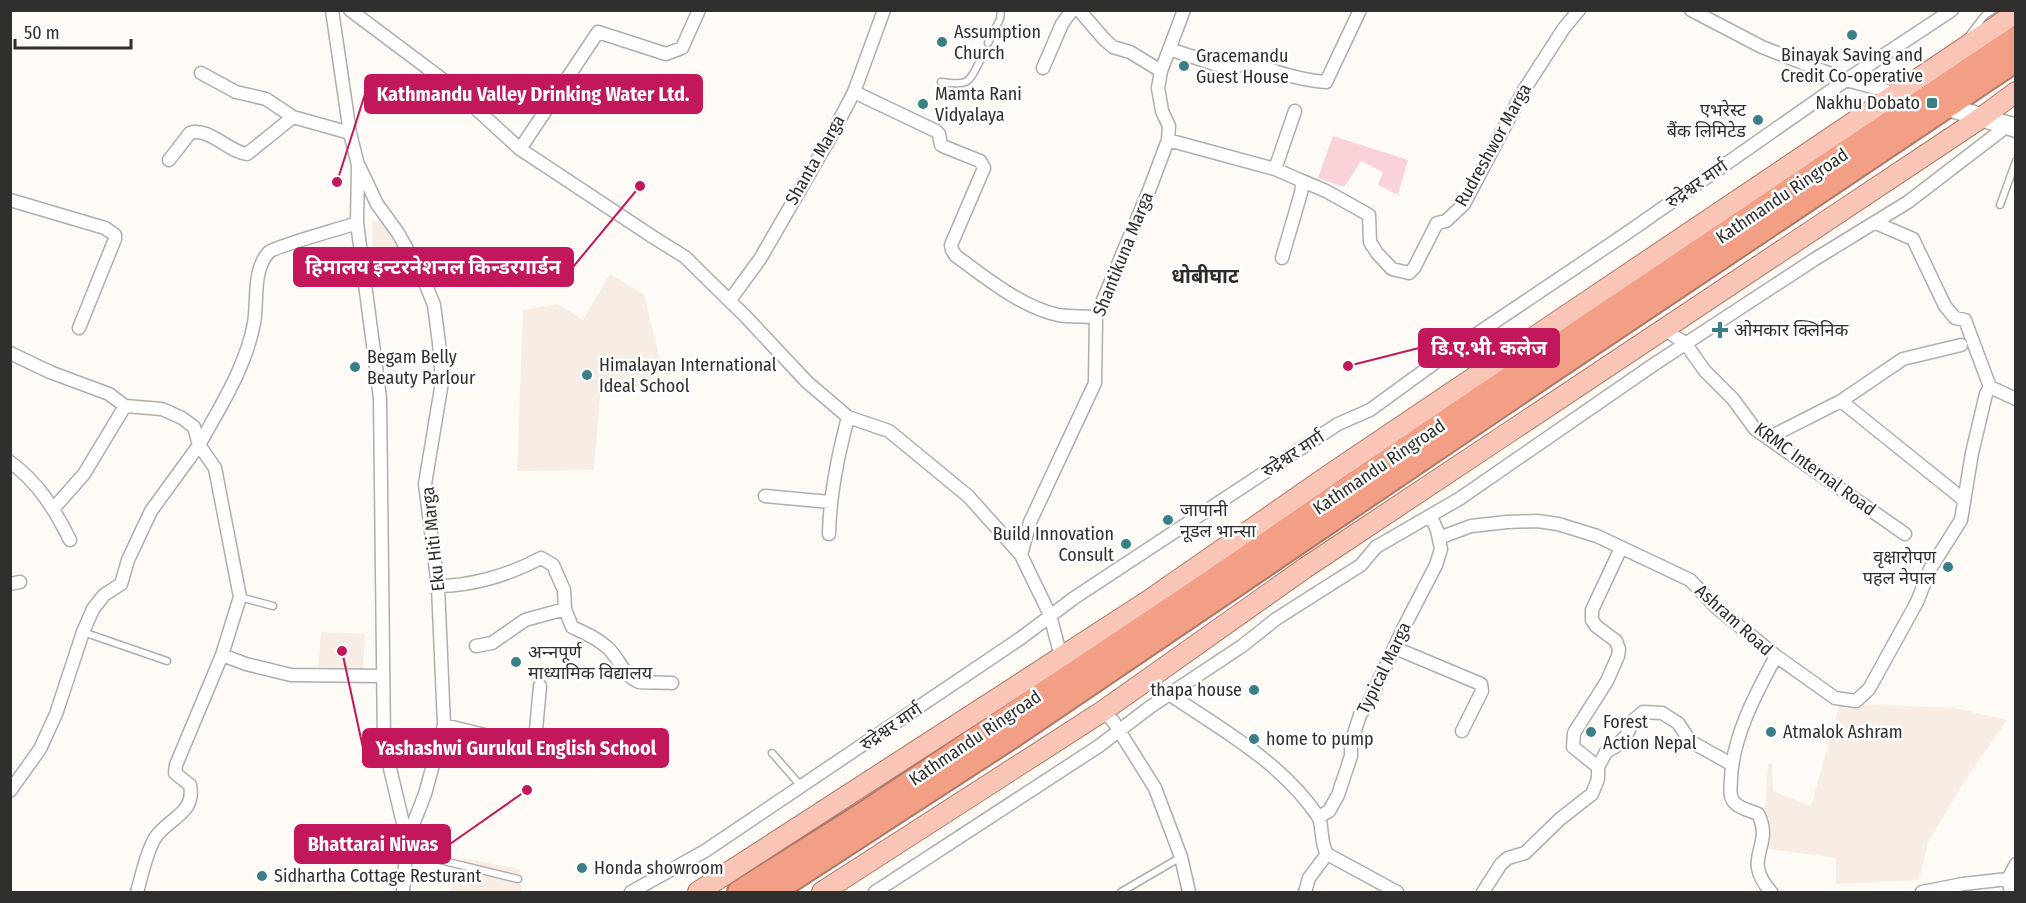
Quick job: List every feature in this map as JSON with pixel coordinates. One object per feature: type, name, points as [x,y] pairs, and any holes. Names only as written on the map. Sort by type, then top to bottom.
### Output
[{"type":"highway","name":"Kathmandu Ringroad","points":[[739,892],[866,812],[1188,597],[2016,38]]},
{"type":"highway","name":"Kathmandu Ringroad","points":[[773,892],[1010,738],[2016,60]]},
{"type":"main road","points":[[698,892],[1148,601],[1335,471],[2016,13]]},
{"type":"main road","points":[[822,892],[1103,711],[1305,568],[1665,330],[1981,118],[2016,92]]},
{"type":"main road","points":[[1946,106],[1981,118],[2012,125]]},
{"type":"street","points":[[332,10],[350,134],[358,165],[357,223],[380,398],[384,743],[406,846]]},
{"type":"street","points":[[350,10],[450,85],[520,149],[685,256],[730,300],[788,364],[848,417],[889,431],[968,496],[1022,555],[1050,615],[1061,657]]},
{"type":"street","points":[[520,149],[598,32],[666,54],[682,48],[699,10]]},
{"type":"street","name":"Shanta Marga","points":[[730,300],[760,259],[830,138],[854,92],[884,10]]},
{"type":"street","points":[[1043,68],[1062,24],[1072,10]]},
{"type":"street","points":[[1079,10],[1113,46],[1130,52],[1161,71]]},
{"type":"street","points":[[1184,10],[1161,71],[1158,88],[1162,111],[1169,126],[1168,140],[1275,169],[1301,183],[1282,258]]},
{"type":"street","points":[[1169,49],[1230,69],[1238,64],[1259,64],[1298,78],[1326,82],[1360,10]]},
{"type":"street","name":"Rudreshwor Marga","points":[[1301,183],[1326,191],[1369,215],[1370,242],[1377,253],[1392,269],[1409,273],[1414,268],[1437,223],[1446,221],[1464,204],[1524,90],[1552,45],[1579,10]]},
{"type":"street","points":[[1691,10],[1762,47],[1846,80],[1946,106]]},
{"type":"street","name":"रुद्रेश्वर मार्ग","points":[[631,892],[705,851],[1021,638],[1050,615],[1328,430],[1370,410],[1447,354],[1627,233],[1846,80],[1952,10]]},
{"type":"street","points":[[201,73],[236,92],[266,99],[293,117],[350,134]]},
{"type":"street","points":[[854,92],[936,131],[939,134],[941,145],[980,161],[984,165],[951,245],[956,255],[993,283],[1034,306],[1058,315],[1096,317]]},
{"type":"street","points":[[1275,169],[1295,111]]},
{"type":"street","points":[[169,160],[190,133],[195,131],[208,135],[239,153],[247,154],[293,117]]},
{"type":"street","points":[[875,892],[1099,746],[1169,694],[1242,646],[1276,619],[1362,565],[1376,548],[1431,517],[1685,343],[1815,259],[1876,223],[2012,125]]},
{"type":"street","name":"Shantikuna Marga","points":[[1022,555],[1030,522],[1095,383],[1096,317],[1168,140]]},
{"type":"street","name":"Eku Hiti Marga","points":[[358,165],[377,204],[398,233],[424,280],[434,305],[442,382],[425,484],[438,586],[444,725],[425,794],[406,846],[403,892]]},
{"type":"street","points":[[10,200],[105,228],[115,235],[116,240],[79,328]]},
{"type":"street","points":[[10,791],[40,749],[56,714],[93,609],[104,595],[121,584],[128,560],[151,511],[199,445],[232,384],[247,349],[254,322],[255,297],[262,263],[271,250],[357,223]]},
{"type":"street","points":[[1876,223],[1913,239],[1945,306],[1955,318],[1965,320],[1990,387],[2016,399]]},
{"type":"street","points":[[1665,330],[1685,343]]},
{"type":"street","name":"KRMC Internal Road","points":[[1685,343],[1705,371],[1733,399],[1755,429],[1905,534]]},
{"type":"street","points":[[1767,438],[1841,401],[1903,359],[1961,345]]},
{"type":"street","points":[[10,353],[50,372],[109,394],[125,406],[162,409],[182,418],[194,428],[199,445],[215,468],[240,597],[222,655],[176,765],[175,773],[190,785],[192,795],[184,810],[156,836],[137,892]]},
{"type":"street","points":[[1776,656],[1834,698],[1856,701],[1869,689],[1917,602],[1930,569],[1961,520],[1972,453],[1986,394],[1990,387]]},
{"type":"street","points":[[1841,401],[1964,500]]},
{"type":"street","points":[[54,508],[84,474],[125,406]]},
{"type":"street","points":[[829,534],[834,473],[848,417]]},
{"type":"street","points":[[10,462],[25,472],[54,508],[70,540]]},
{"type":"street","points":[[765,496],[830,502]]},
{"type":"street","name":"Typical Marga","points":[[1319,817],[1329,811],[1338,795],[1351,756],[1351,743],[1360,716],[1436,565],[1441,549],[1431,517]]},
{"type":"street","name":"Ashram Road","points":[[1439,538],[1471,526],[1537,521],[1558,524],[1597,536],[1690,580],[1717,608],[1776,656],[1757,691],[1736,746],[1731,764],[1730,794],[1736,804],[1758,814],[1763,825],[1763,839],[1756,861],[1758,876],[1771,892]]},
{"type":"street","points":[[1598,767],[1573,747],[1574,733],[1606,681],[1618,656],[1619,649],[1616,641],[1596,626],[1592,620],[1592,610],[1621,548]]},
{"type":"street","points":[[438,586],[462,585],[523,568],[541,558],[553,565],[564,590],[565,609],[572,627],[591,635],[609,649],[626,673],[640,682],[672,683]]},
{"type":"street","points":[[476,646],[492,643],[525,620],[565,609]]},
{"type":"street","points":[[1395,648],[1481,684],[1482,691],[1462,731]]},
{"type":"street","points":[[222,655],[246,664],[291,675],[383,676]]},
{"type":"street","points":[[444,725],[530,746],[535,741],[540,686]]},
{"type":"street","points":[[1169,694],[1220,727],[1280,773],[1319,817],[1321,844],[1327,854],[1397,892]]},
{"type":"street","points":[[1103,711],[1119,730],[1155,788],[1181,857],[1189,892]]},
{"type":"street","points":[[1483,892],[1501,864],[1508,858],[1525,853],[1560,819],[1592,794],[1598,779],[1598,767],[1606,752],[1626,736],[1633,721],[1643,712],[1662,713],[1678,723],[1690,741],[1731,764]]},
{"type":"street","points":[[1305,892],[1309,878],[1327,854]]},
{"type":"street","points":[[2011,892],[2008,879],[2016,864]]},
{"type":"street","points":[[1922,892],[2008,879]]},
{"type":"lane","points":[[988,43],[1000,19],[1001,10]]},
{"type":"lane","points":[[1948,59],[1985,15],[1993,10]]},
{"type":"lane","points":[[941,82],[962,85],[967,83],[982,57]]},
{"type":"lane","points":[[2000,206],[2016,161]]},
{"type":"lane","points":[[240,597],[273,606]]},
{"type":"lane","points":[[83,632],[167,661]]},
{"type":"lane","points":[[772,753],[801,786]]},
{"type":"lane","points":[[406,846],[518,879]]},
{"type":"lane","points":[[1121,892],[1181,857]]},
{"type":"shaded area","points":[[1333,136],[1408,160],[1398,195],[1378,185],[1383,172],[1361,161],[1344,187],[1318,178]]},
{"type":"shaded area","points":[[372,221],[388,222],[420,277],[404,287],[397,277],[373,279]]},
{"type":"shaded area","name":"Himalayan International Ideal School","points":[[610,274],[644,294],[661,364],[646,386],[601,387],[594,470],[517,471],[523,310],[558,304],[583,320]]},
{"type":"shaded area","points":[[321,632],[365,634],[363,670],[318,667]]},
{"type":"shaded area","points":[[1840,703],[1955,708],[2007,720],[1964,782],[1928,842],[1919,880],[1836,884],[1836,858],[1762,848],[1768,764],[1772,763],[1773,791],[1811,806]]},
{"type":"shaded area","points":[[463,858],[520,869],[521,892],[450,892]]},
{"type":"place","name":"Binayak Saving and Credit Co-operative","points":[[1852,35]]},
{"type":"place","name":"Assumption Church","points":[[942,42]]},
{"type":"place","name":"Gracemandu Guest House","points":[[1184,66]]},
{"type":"place","name":"Nakhu Dobato","points":[[1932,103]]},
{"type":"place","name":"Mamta Rani Vidyalaya","points":[[923,104]]},
{"type":"place","name":"एभरेस्ट बैंक लिमिटेड","points":[[1758,120]]},
{"type":"place","name":"Kathmandu Valley Drinking Water Ltd.","points":[[337,182]]},
{"type":"place","name":"हिमालय इन्टरनेशनल किन्डरगार्डन","points":[[640,186]]},
{"type":"place","name":"ओमकार क्लिनिक","points":[[1720,330]]},
{"type":"place","name":"डि.ए.भी. कलेज","points":[[1348,366]]},
{"type":"place","name":"Begam Belly Beauty Parlour","points":[[355,367]]},
{"type":"place","name":"Himalayan International Ideal School","points":[[587,375]]},
{"type":"place","name":"जापानी नूडल भान्सा","points":[[1168,520]]},
{"type":"place","name":"Build Innovation Consult","points":[[1126,544]]},
{"type":"place","name":"वृक्षारोपण पहल नेपाल","points":[[1948,567]]},
{"type":"place","name":"Yashashwi Gurukul English School","points":[[342,651]]},
{"type":"place","name":"अन्‍नपूर्ण माध्यामिक विद्यालय","points":[[516,662]]},
{"type":"place","name":"thapa house","points":[[1254,690]]},
{"type":"place","name":"Forest Action Nepal","points":[[1591,732]]},
{"type":"place","name":"Atmalok Ashram","points":[[1771,732]]},
{"type":"place","name":"home to pump","points":[[1254,739]]},
{"type":"place","name":"Bhattarai Niwas","points":[[527,790]]},
{"type":"place","name":"Honda showroom","points":[[582,868]]},
{"type":"place","name":"Sidhartha Cottage Resturant","points":[[262,876]]},
{"type":"district","name":"धोबीघाट","points":[[1205,276]]}]
